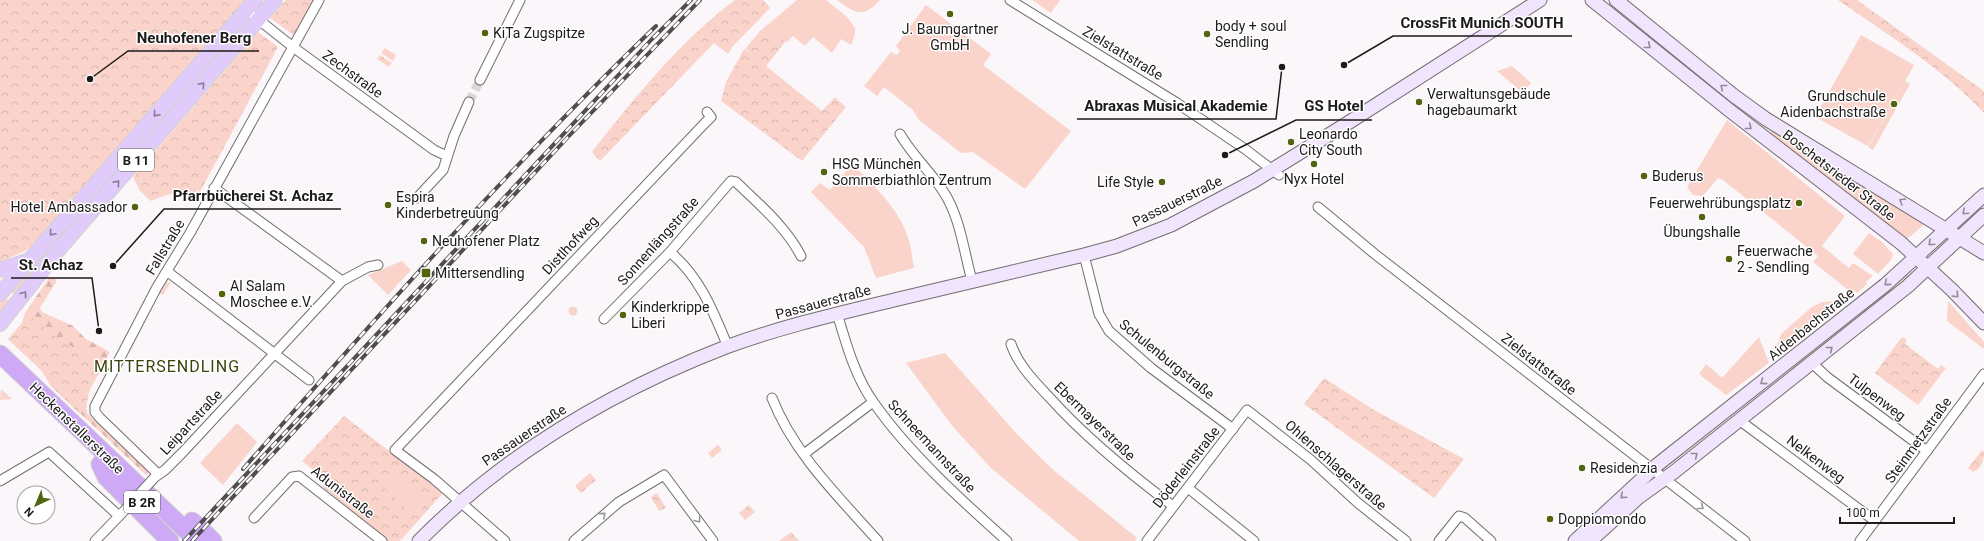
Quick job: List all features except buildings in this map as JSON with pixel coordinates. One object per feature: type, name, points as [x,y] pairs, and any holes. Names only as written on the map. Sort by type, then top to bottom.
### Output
[{"type":"highway","name":"Heckenstallerstraße","points":[[3,361],[100,464],[183,541]]},
{"type":"highway","name":"Heckenstallerstraße","points":[[3,361],[197,541]]},
{"type":"highway","points":[[100,464],[106,477],[170,541]]},
{"type":"highway","points":[[126,474],[145,483],[185,514],[213,541]]},
{"type":"main road","name":"B 11","points":[[0,324],[60,248],[275,0]]},
{"type":"main road","name":"Passauerstraße","points":[[418,541],[460,501],[524,451],[579,417],[655,376],[728,347],[837,313],[1084,255],[1117,246],[1171,225],[1276,173],[1540,0]]},
{"type":"main road","name":"Boschetsrieder Straße","points":[[1592,0],[1728,110],[1901,243],[1984,323]]},
{"type":"main road","name":"Boschetsrieder Straße","points":[[1616,0],[1733,95],[1766,119],[1984,253]]},
{"type":"main road","name":"B 11","points":[[0,270],[29,260],[251,5]]},
{"type":"main road","name":"Aidenbachstraße","points":[[1575,541],[1652,470],[1852,311],[1916,257],[1984,195]]},
{"type":"main road","points":[[1590,541],[1601,530],[1666,481],[1674,472],[1863,323],[1928,268],[1984,215]]},
{"type":"main road","points":[[0,294],[29,260]]},
{"type":"main road","points":[[1852,311],[1863,323]]},
{"type":"main road","points":[[1780,369],[1789,380]]},
{"type":"street","name":"Fallstraße","points":[[156,476],[100,418],[95,412],[95,406],[157,287],[168,272],[319,0]]},
{"type":"street","points":[[480,80],[520,0]]},
{"type":"street","name":"Zielstattstraße","points":[[1010,0],[1172,100],[1245,149],[1276,173]]},
{"type":"street","name":"Zechstraße","points":[[251,5],[258,19],[292,47],[434,150],[447,156]]},
{"type":"street","points":[[417,198],[443,170],[447,156],[469,102]]},
{"type":"street","name":"Distlhofweg","points":[[460,501],[434,479],[395,450],[708,121],[711,117],[707,112]]},
{"type":"street","points":[[900,134],[906,145],[943,191],[950,203],[961,236],[972,281]]},
{"type":"street","name":"Sonnenlängstraße","points":[[604,319],[670,252],[730,181],[736,182],[768,214],[796,246],[802,256]]},
{"type":"street","points":[[214,188],[342,281]]},
{"type":"street","name":"Zielstattstraße","points":[[1318,207],[1376,255],[1744,541]]},
{"type":"street","points":[[670,252],[685,265],[696,280],[706,297],[728,347]]},
{"type":"street","name":"Schulenburgstraße","points":[[1084,255],[1099,314],[1109,331],[1150,368],[1233,429]]},
{"type":"street","name":"Leipartstraße","points":[[95,541],[156,476],[165,470],[183,452],[342,281],[368,267],[378,265]]},
{"type":"street","points":[[168,272],[309,380]]},
{"type":"street","name":"Schneemannstraße","points":[[837,313],[853,364],[873,402],[920,457],[1007,541]]},
{"type":"street","name":"Ebermayerstraße","points":[[1010,344],[1023,367],[1067,416],[1118,464],[1173,506]]},
{"type":"street","name":"Tulpenweg","points":[[1812,363],[1828,377],[1927,451]]},
{"type":"street","name":"Steinmetzstraße","points":[[1860,541],[1984,374]]},
{"type":"street","points":[[772,398],[788,434],[878,541]]},
{"type":"street","points":[[804,454],[873,402]]},
{"type":"street","name":"Döderleinstraße","points":[[1147,541],[1247,410]]},
{"type":"street","name":"Ohlenschlagerstraße","points":[[1247,410],[1311,460],[1358,503],[1406,541]]},
{"type":"street","name":"Nelkenweg","points":[[1739,420],[1875,521]]},
{"type":"street","points":[[0,481],[49,452],[121,514]]},
{"type":"street","points":[[574,541],[619,502],[664,475],[713,541]]},
{"type":"street","name":"Adunistraße","points":[[254,518],[292,477],[299,476],[382,541]]},
{"type":"street","points":[[1188,488],[1254,541]]},
{"type":"street","points":[[460,501],[506,541]]},
{"type":"street","points":[[1439,541],[1459,516],[1465,518],[1491,541]]},
{"type":"green space","points":[[0,0],[247,0],[44,236],[25,251],[0,262]]},
{"type":"green space","points":[[286,0],[316,0],[295,36],[270,18]]},
{"type":"green space","points":[[735,0],[763,0],[770,8],[733,46],[728,54],[714,43],[600,161],[592,152],[641,91],[694,34]]},
{"type":"green space","points":[[797,0],[826,0],[847,17],[855,28],[855,35],[851,45],[841,39],[832,53],[813,37],[805,46],[793,36],[787,42],[761,30]]},
{"type":"green space","points":[[837,0],[880,0],[869,10],[859,12],[854,11]]},
{"type":"green space","points":[[1032,0],[1060,0],[1051,13]]},
{"type":"green space","points":[[1838,0],[1857,0],[1984,91],[1984,113],[1933,67]]},
{"type":"green space","points":[[926,5],[991,54],[983,65],[1071,131],[1025,189],[973,152],[961,153],[918,119],[913,110],[884,87],[877,96],[864,86],[891,52],[897,55],[900,51],[896,46]]},
{"type":"green space","points":[[761,30],[786,41],[766,66],[822,111],[835,97],[846,107],[802,161],[721,101],[726,82],[744,49],[755,57],[745,49]]},
{"type":"green space","points":[[258,32],[278,47],[194,203],[178,191],[151,201],[140,191],[133,177]]},
{"type":"green space","points":[[1861,35],[1914,65],[1868,146],[1815,117]]},
{"type":"green space","points":[[385,48],[396,55],[393,61],[381,53]]},
{"type":"green space","points":[[380,55],[392,63],[389,67],[377,59]]},
{"type":"green space","points":[[1512,66],[1531,83],[1523,93],[1497,71]]},
{"type":"green space","points":[[1905,81],[1910,84],[1873,150],[1868,147]]},
{"type":"green space","points":[[1727,120],[1845,216],[1822,246],[1849,268],[1853,263],[1873,276],[1857,293],[1854,290],[1852,293],[1813,262],[1818,256],[1723,180],[1718,178],[1703,196],[1693,195],[1687,187]]},
{"type":"green space","points":[[1772,130],[1928,221],[1906,240],[1767,138]]},
{"type":"green space","points":[[119,164],[124,169],[18,297],[9,290]]},
{"type":"green space","points":[[852,164],[884,196],[898,215],[908,239],[914,268],[876,278],[864,247],[811,192],[820,183],[830,190]]},
{"type":"green space","points":[[1869,233],[1882,242],[1893,254],[1891,260],[1878,274],[1853,254]]},
{"type":"green space","points":[[402,261],[411,270],[388,295],[368,275]]},
{"type":"green space","points":[[1908,274],[1910,277],[1865,312],[1864,311],[1865,307]]},
{"type":"green space","points":[[49,278],[56,279],[56,282],[40,308],[42,312],[73,326],[86,339],[110,352],[90,389],[87,413],[149,471],[146,475],[51,386],[42,371],[8,339],[22,323],[25,313]]},
{"type":"green space","points":[[171,282],[163,295],[159,293],[165,283]]},
{"type":"green space","points":[[4,296],[12,304],[0,319],[0,301]]},
{"type":"green space","points":[[1833,301],[1841,307],[1779,355],[1777,345],[1781,334],[1813,306],[1823,302]]},
{"type":"green space","points":[[1948,301],[1984,342],[1984,349],[1947,321]]},
{"type":"green space","points":[[573,306],[578,311],[573,316],[568,311]]},
{"type":"green space","points":[[25,313],[62,341],[104,364],[89,391],[86,407],[80,414],[51,386],[42,371],[8,339],[22,323]]},
{"type":"green space","points":[[1849,319],[1853,323],[1794,371],[1791,368]]},
{"type":"green space","points":[[1759,337],[1769,363],[1726,395],[1699,374],[1706,364],[1722,378]]},
{"type":"green space","points":[[1902,337],[1907,340],[1905,344],[1938,369],[1941,365],[1946,368],[1918,405],[1875,373]]},
{"type":"green space","points":[[945,353],[1016,433],[1051,468],[1137,538],[1135,541],[1079,541],[991,468],[953,427],[906,363]]},
{"type":"green space","points":[[1324,378],[1374,410],[1464,459],[1434,498],[1304,404]]},
{"type":"green space","points":[[1,389],[12,399],[0,400]]},
{"type":"green space","points":[[344,416],[443,493],[400,541],[388,541],[323,487],[323,478],[302,461]],"holes":[[[390,473],[424,505],[414,516],[380,484]]]},
{"type":"green space","points":[[237,423],[257,442],[223,485],[200,463]]},
{"type":"green space","points":[[718,445],[722,450],[712,458],[708,453]]},
{"type":"green space","points":[[1982,450],[1984,452],[1982,464],[1976,471],[1973,472],[1968,468]]},
{"type":"green space","points":[[219,462],[224,462],[224,468],[218,473],[215,471],[215,466]]},
{"type":"green space","points":[[390,473],[424,505],[414,516],[379,484]]},
{"type":"green space","points":[[590,473],[596,480],[581,493],[575,486]]},
{"type":"green space","points":[[657,493],[666,508],[659,511],[651,497]]},
{"type":"green space","points":[[749,505],[755,512],[745,520],[739,513]]},
{"type":"green space","points":[[791,532],[799,541],[779,541]]},
{"type":"tunnel","points":[[469,102],[480,80]]},
{"type":"railway","points":[[184,541],[652,39],[691,0]]},
{"type":"railway","points":[[192,541],[568,137],[700,0]]},
{"type":"railway","points":[[243,469],[343,355],[445,243],[549,133],[656,26]]},
{"type":"place","name":"J. Baumgartner GmbH","points":[[950,14]]},
{"type":"place","name":"KiTa Zugspitze","points":[[485,33]]},
{"type":"place","name":"body + soul Sendling","points":[[1207,34]]},
{"type":"place","name":"CrossFit Munich SOUTH","points":[[1344,65]]},
{"type":"place","name":"Abraxas Musical Akademie","points":[[1282,67]]},
{"type":"place","name":"Neuhofener Berg","points":[[90,79]]},
{"type":"place","name":"Verwaltunsgebäude hagebaumarkt","points":[[1419,102]]},
{"type":"place","name":"Grundschule Aidenbachstraße","points":[[1894,104]]},
{"type":"place","name":"Leonardo City South","points":[[1291,142]]},
{"type":"place","name":"GS Hotel","points":[[1225,155]]},
{"type":"place","name":"Nyx Hotel","points":[[1314,164]]},
{"type":"place","name":"HSG München Sommerbiathlon Zentrum","points":[[824,172]]},
{"type":"place","name":"Buderus","points":[[1644,176]]},
{"type":"place","name":"Life Style","points":[[1162,182]]},
{"type":"place","name":"Feuerwehrübungsplatz","points":[[1799,203]]},
{"type":"place","name":"Espira Kinderbetreuung","points":[[388,205]]},
{"type":"place","name":"Hotel Ambassador","points":[[135,207]]},
{"type":"place","name":"Übungshalle","points":[[1702,217]]},
{"type":"place","name":"Neuhofener Platz","points":[[424,241]]},
{"type":"place","name":"Feuerwache 2 - Sendling","points":[[1729,259]]},
{"type":"place","name":"Pfarrbücherei St. Achaz","points":[[113,266]]},
{"type":"place","name":"Mittersendling","points":[[426,273]]},
{"type":"place","name":"Al Salam Moschee e.V.","points":[[222,294]]},
{"type":"place","name":"Kinderkrippe Liberi","points":[[623,315]]},
{"type":"place","name":"St. Achaz","points":[[99,331]]},
{"type":"place","name":"Residenzia","points":[[1582,468]]},
{"type":"place","name":"Doppiomondo","points":[[1550,519]]},
{"type":"district","name":"MITTERSENDLING","points":[[167,366]]}]
